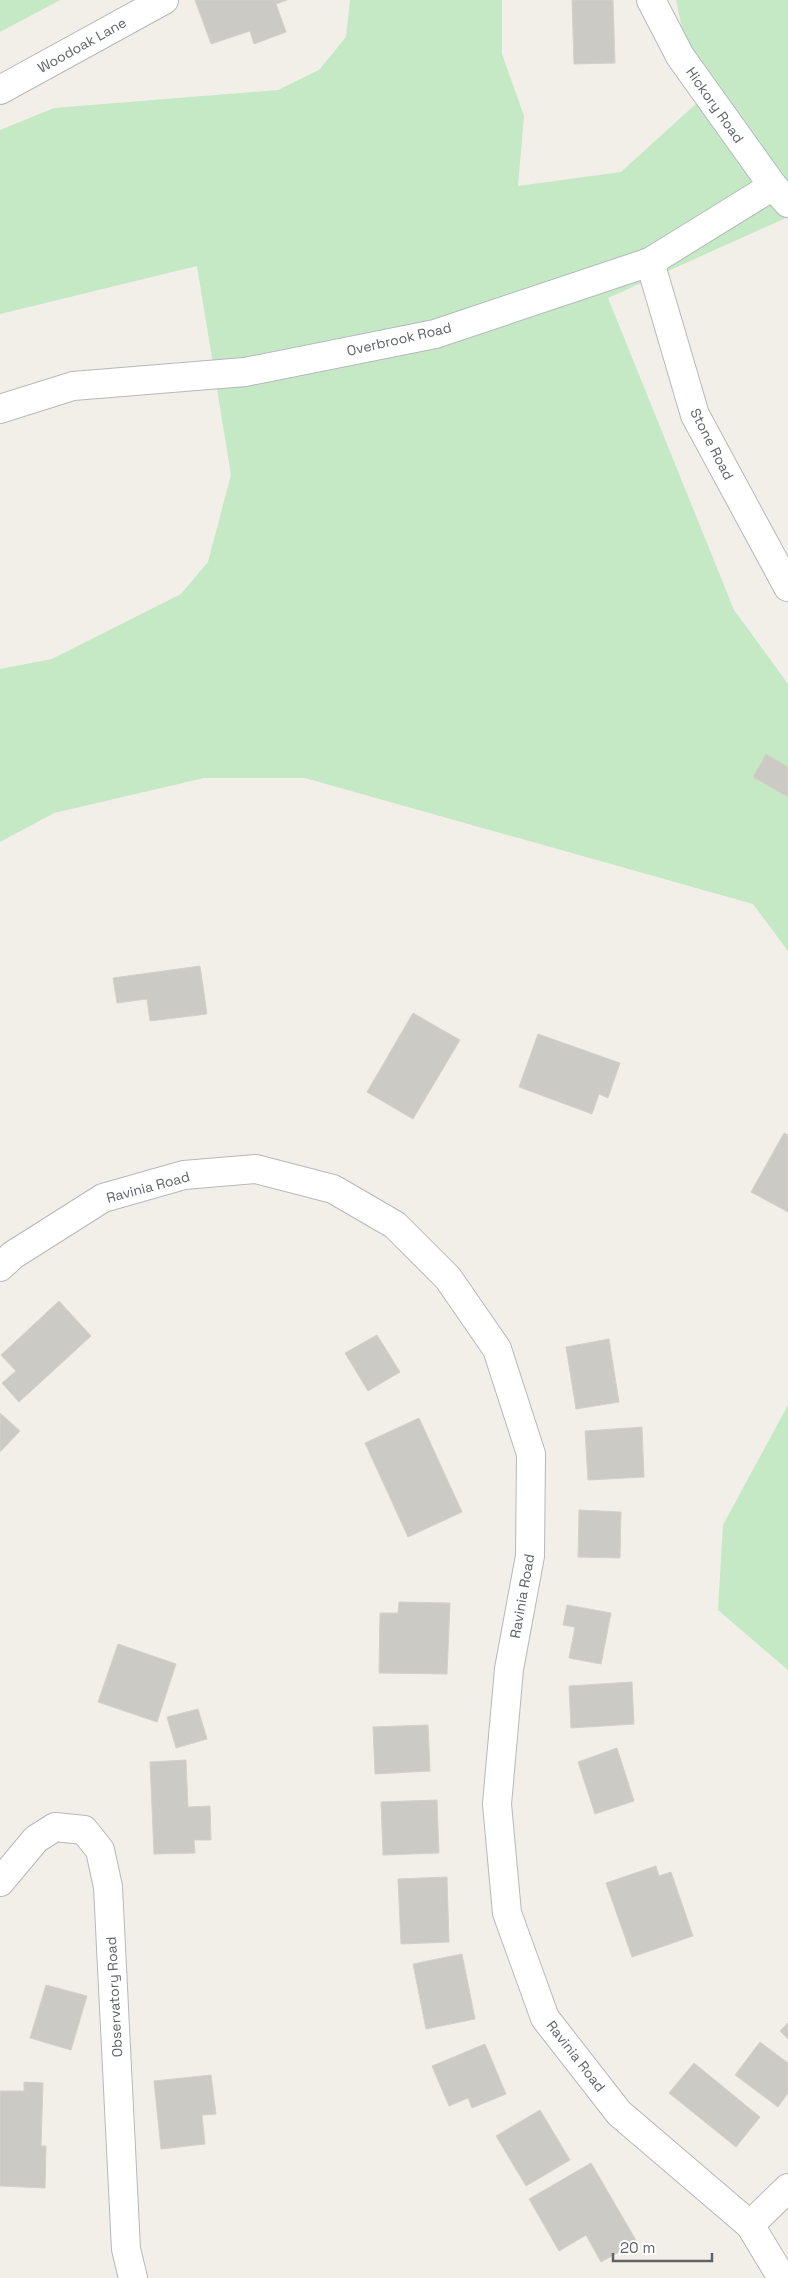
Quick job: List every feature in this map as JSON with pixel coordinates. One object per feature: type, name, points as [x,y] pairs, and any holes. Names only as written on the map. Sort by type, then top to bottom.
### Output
[{"type":"street","name":"Woodoak Lane","points":[[0,90],[164,0]]},
{"type":"street","name":"Hickory Road","points":[[652,0],[680,56],[780,195]]},
{"type":"street","name":"Overbrook Road","points":[[0,409],[73,386],[245,372],[435,334],[650,262],[780,195]]},
{"type":"street","name":"Stone Road","points":[[650,262],[695,415],[788,587]]},
{"type":"street","name":"Ravinia Road","points":[[0,1267],[12,1255],[103,1198],[184,1175],[256,1169],[332,1189],[395,1225],[448,1278],[497,1349],[531,1454],[530,1556],[509,1669],[497,1804],[507,1913],[545,2018],[619,2113],[750,2225],[782,2278]]},
{"type":"street","name":"Observatory Road","points":[[0,1882],[36,1839],[55,1827],[84,1830],[100,1850],[108,1887],[126,2249],[133,2278]]},
{"type":"street","points":[[750,2225],[788,2188]]},
{"type":"green space","points":[[0,0],[60,0],[0,32]]},
{"type":"green space","points":[[350,0],[502,0],[502,54],[524,116],[518,186],[621,172],[698,102],[676,0],[788,0],[788,217],[608,298],[734,610],[788,684],[788,951],[753,904],[305,778],[204,778],[54,813],[0,842],[0,669],[52,659],[181,594],[208,562],[231,475],[197,266],[0,314],[0,130],[54,108],[278,90],[319,70],[346,37]]},
{"type":"green space","points":[[788,1405],[788,1670],[718,1610],[723,1525]]},
{"type":"building","points":[[195,0],[287,0],[276,4],[286,32],[254,44],[250,31],[211,44]]},
{"type":"building","points":[[572,0],[613,0],[615,63],[574,64]]},
{"type":"building","points":[[766,754],[788,767],[788,797],[753,777]]},
{"type":"building","points":[[200,966],[207,1014],[150,1021],[147,999],[117,1003],[113,978]]},
{"type":"building","points":[[413,1013],[460,1040],[413,1119],[367,1092]]},
{"type":"building","points":[[538,1034],[620,1063],[608,1098],[599,1094],[592,1114],[519,1087]]},
{"type":"building","points":[[784,1133],[788,1135],[788,1212],[751,1192]]},
{"type":"building","points":[[59,1301],[91,1336],[19,1402],[2,1383],[16,1371],[1,1355]]},
{"type":"building","points":[[377,1335],[400,1372],[368,1391],[345,1353]]},
{"type":"building","points":[[609,1339],[619,1402],[576,1409],[566,1347]]},
{"type":"building","points":[[0,1413],[20,1431],[0,1452]]},
{"type":"building","points":[[419,1418],[462,1512],[408,1537],[365,1443]]},
{"type":"building","points":[[642,1427],[644,1477],[588,1480],[585,1431]]},
{"type":"building","points":[[579,1510],[621,1512],[620,1558],[578,1557]]},
{"type":"building","points":[[399,1602],[450,1603],[447,1674],[379,1673],[380,1613],[398,1613]]},
{"type":"building","points":[[567,1605],[611,1613],[601,1664],[569,1658],[575,1627],[563,1625]]},
{"type":"building","points":[[118,1644],[176,1664],[157,1722],[98,1702]]},
{"type":"building","points":[[632,1682],[634,1724],[571,1728],[569,1686]]},
{"type":"building","points":[[198,1709],[207,1739],[176,1748],[167,1717]]},
{"type":"building","points":[[428,1725],[430,1771],[375,1774],[373,1727]]},
{"type":"building","points":[[617,1748],[634,1801],[595,1814],[578,1762]]},
{"type":"building","points":[[186,1760],[188,1807],[210,1806],[211,1840],[194,1840],[195,1853],[154,1854],[150,1762]]},
{"type":"building","points":[[437,1800],[439,1853],[383,1855],[381,1802]]},
{"type":"building","points":[[656,1866],[659,1876],[671,1872],[693,1936],[632,1957],[606,1883]]},
{"type":"building","points":[[447,1877],[449,1942],[401,1944],[398,1879]]},
{"type":"building","points":[[462,1954],[475,2019],[426,2029],[413,1964]]},
{"type":"building","points":[[46,1985],[87,1996],[71,2050],[30,2038]]},
{"type":"building","points":[[788,2023],[788,2039],[780,2031]]},
{"type":"building","points":[[760,2042],[788,2063],[788,2093],[778,2107],[735,2075]]},
{"type":"building","points":[[485,2044],[506,2094],[472,2108],[468,2098],[449,2106],[432,2066]]},
{"type":"building","points":[[694,2063],[760,2117],[736,2147],[669,2093]]},
{"type":"building","points":[[211,2075],[216,2114],[202,2115],[205,2144],[161,2149],[154,2081]]},
{"type":"building","points":[[24,2082],[43,2083],[41,2146],[46,2146],[45,2188],[0,2186],[0,2091],[24,2091]]},
{"type":"building","points":[[540,2110],[570,2160],[526,2186],[496,2136]]},
{"type":"building","points":[[591,2163],[637,2242],[601,2262],[586,2235],[559,2251],[529,2199]]}]
